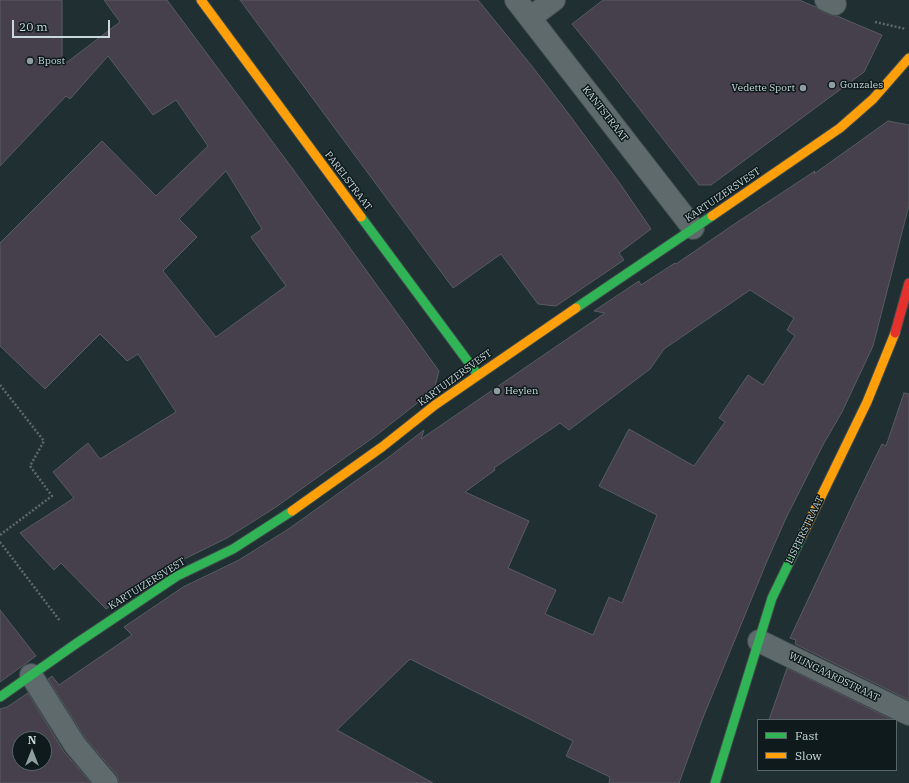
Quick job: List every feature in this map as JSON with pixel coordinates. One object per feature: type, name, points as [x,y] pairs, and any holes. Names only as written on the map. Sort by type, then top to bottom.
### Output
[{"type":"street","name":"PARELSTRAAT","points":[[201,0],[478,375]]},
{"type":"street","name":"KANTSTRAAT","points":[[516,0],[693,228]]},
{"type":"street","points":[[530,18],[554,0]]},
{"type":"street","name":"KARTUIZERSVEST","points":[[0,697],[177,576],[233,549],[283,517],[382,447],[478,375],[840,128],[873,99],[907,64]]},
{"type":"street","name":"LISPERSTRAAT","points":[[715,783],[772,598],[867,402],[893,339],[909,283]]},
{"type":"street","name":"WIJNGAARDSTRAAT","points":[[759,641],[909,714]]},
{"type":"street","points":[[31,675],[75,744],[107,783]]},
{"type":"path","points":[[875,22],[909,30]]},
{"type":"path","points":[[0,385],[44,441],[30,466],[52,496],[0,535]]},
{"type":"path","points":[[0,542],[77,643]]},
{"type":"building","points":[[0,0],[62,0],[62,66],[120,22],[104,0],[167,0],[292,168],[439,371],[434,390],[374,437],[276,507],[227,538],[170,566],[106,609],[61,563],[54,570],[20,533],[74,498],[53,472],[88,443],[100,459],[176,412],[138,354],[127,361],[100,334],[45,389],[0,346],[0,243],[102,141],[156,196],[208,146],[176,100],[153,115],[108,56],[70,99],[66,96],[0,166]],"holes":[[[226,171],[262,229],[251,237],[286,286],[216,337],[163,271],[197,237],[179,219]]]},
{"type":"building","points":[[240,0],[478,0],[568,113],[621,185],[651,229],[619,253],[624,260],[556,306],[538,304],[501,254],[453,288]]},
{"type":"building","points":[[603,0],[799,0],[830,15],[837,16],[882,35],[864,72],[711,185],[699,185],[572,24]]},
{"type":"building","points":[[888,121],[909,125],[909,205],[873,346],[842,412],[824,443],[786,518],[702,720],[679,783],[609,783],[610,777],[566,756],[573,741],[410,659],[337,730],[433,783],[119,783],[117,775],[85,738],[48,679],[52,676],[59,685],[132,635],[124,627],[183,587],[239,560],[290,528],[424,430],[421,439],[605,313],[594,311],[639,281],[641,285],[675,263],[676,264],[815,171],[814,174]],"holes":[[[750,290],[794,318],[787,330],[795,336],[763,385],[748,375],[719,418],[725,422],[694,466],[629,429],[599,486],[657,515],[622,603],[609,597],[593,635],[545,614],[556,590],[508,568],[529,521],[465,492],[495,470],[494,468],[560,423],[569,430],[650,369],[664,349]]]},
{"type":"building","points":[[904,393],[909,394],[909,700],[795,644],[796,640],[790,638],[882,444],[886,446]]},
{"type":"building","points":[[0,610],[36,656],[0,682]]},
{"type":"building","points":[[787,668],[891,719],[769,719]]},
{"type":"building","points":[[28,693],[51,731],[12,731],[12,771],[52,771],[52,732],[64,752],[91,783],[0,783],[0,709],[7,707]]},
{"type":"traffic: fast","points":[[576,308],[712,216]]},
{"type":"traffic: fast","points":[[361,217],[478,375]]},
{"type":"traffic: fast","points":[[0,697],[177,576],[233,549],[292,511]]},
{"type":"traffic: fast","points":[[715,783],[772,598],[802,536]]},
{"type":"traffic: slow","points":[[201,0],[361,217]]},
{"type":"traffic: slow","points":[[712,216],[840,128],[873,99],[909,58]]},
{"type":"traffic: slow","points":[[292,511],[382,447],[435,405],[576,308]]},
{"type":"traffic: slow","points":[[802,536],[867,402],[895,333]]},
{"type":"traffic: jam","points":[[895,333],[909,283]]},
{"type":"place","name":"Bpost","points":[[30,61]]},
{"type":"place","name":"Gonzales","points":[[832,85]]},
{"type":"place","name":"Vedette Sport","points":[[803,88]]},
{"type":"place","name":"Heylen","points":[[497,391]]}]
